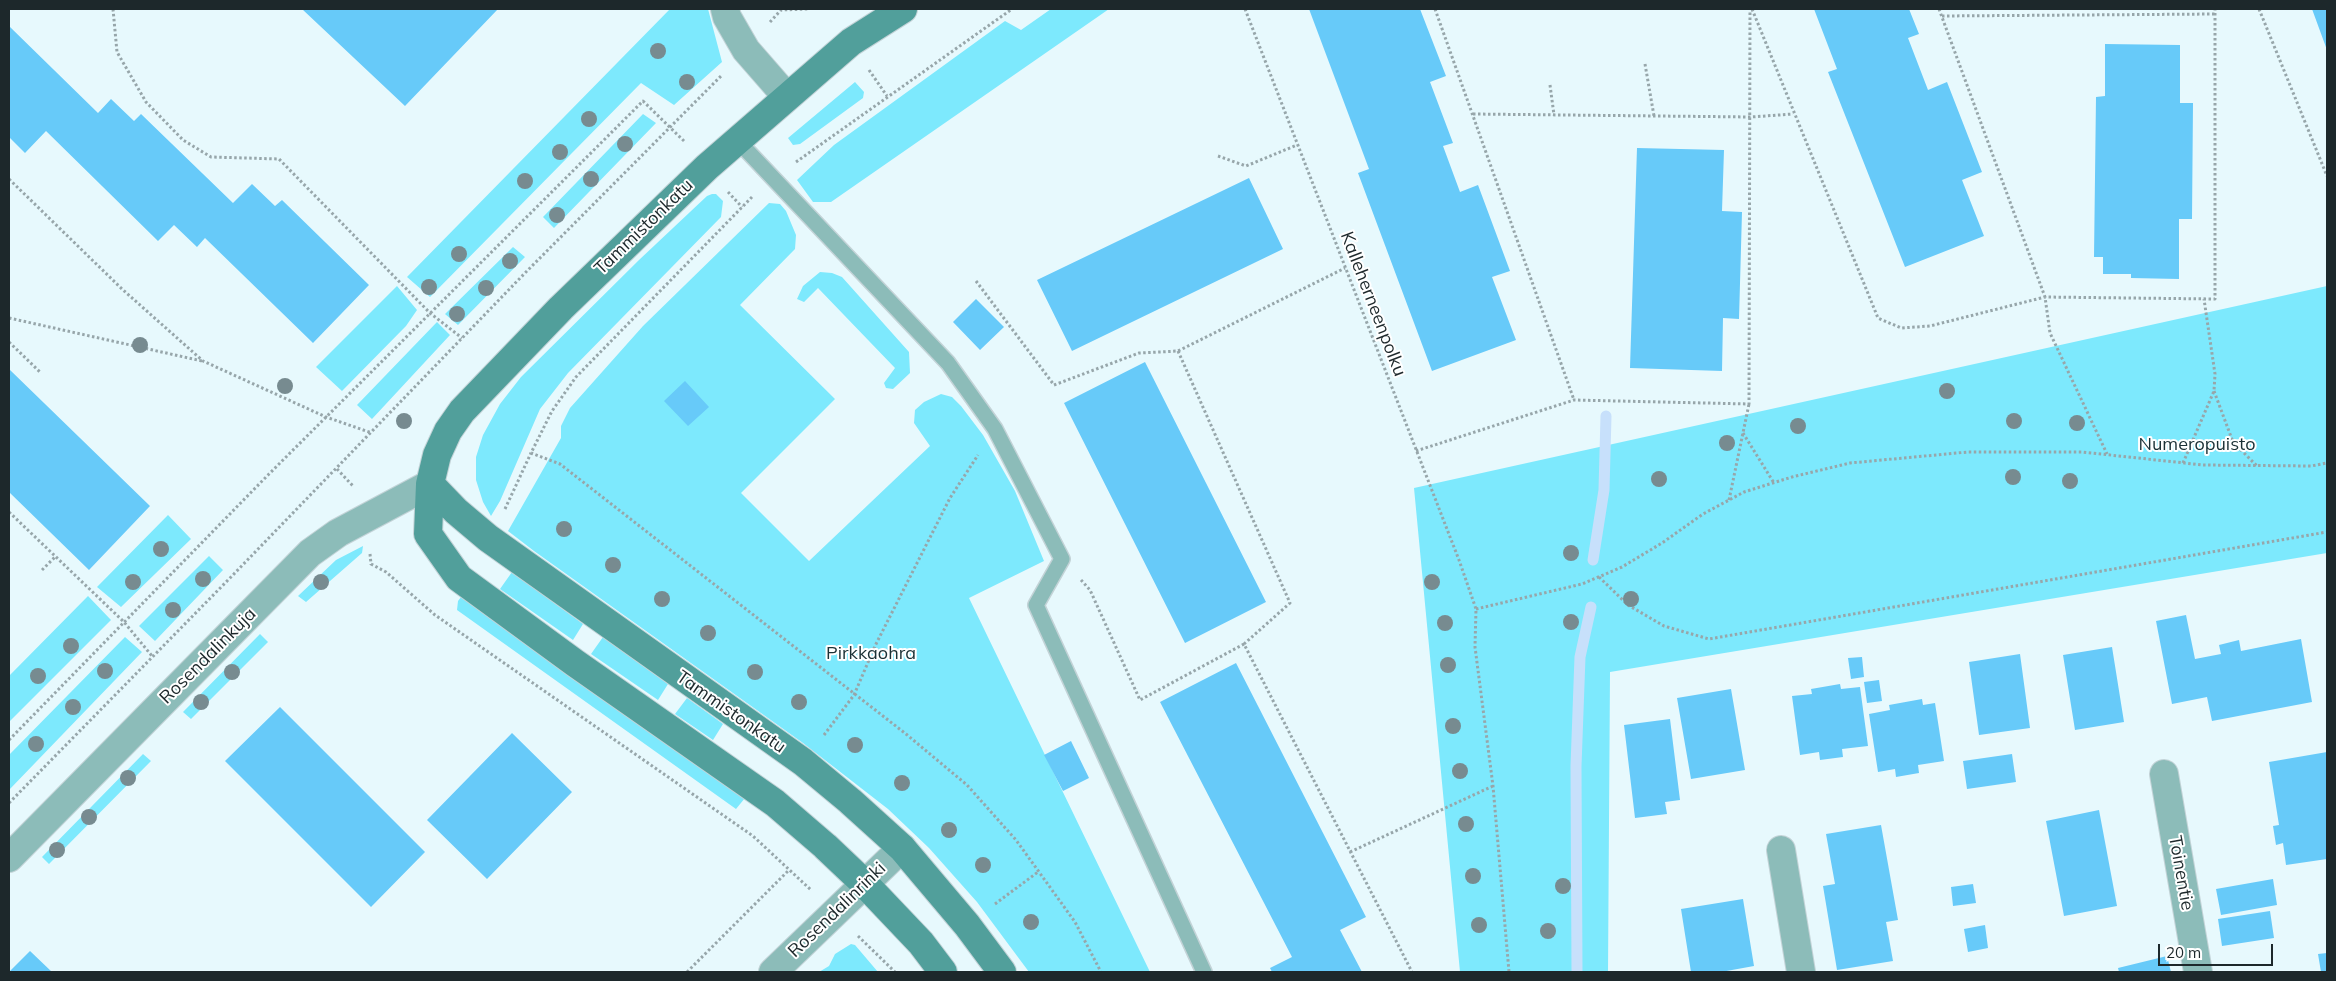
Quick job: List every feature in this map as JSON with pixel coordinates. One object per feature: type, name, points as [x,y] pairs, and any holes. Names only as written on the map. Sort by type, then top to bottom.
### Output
[{"type":"street","points":[[725,9],[727,17],[746,50],[787,97]]},
{"type":"street","name":"Tammistonkatu","points":[[903,9],[851,42],[737,140],[561,308],[462,411],[448,431],[437,455],[430,484],[428,534],[459,578],[574,663],[775,804],[864,882],[922,943],[943,972]]},
{"type":"street","name":"Tammistonkatu","points":[[430,484],[456,511],[488,538],[803,762],[850,800],[902,848],[967,925],[1002,972]]},
{"type":"street","name":"Rosendalinkuja","points":[[9,858],[310,553],[338,533],[430,484]]},
{"type":"street","name":"Toinentie","points":[[2164,774],[2198,972]]},
{"type":"street","name":"Rosendalinrinki","points":[[773,972],[864,882],[902,848]]},
{"type":"street","points":[[1781,850],[1801,972]]},
{"type":"lane","points":[[737,140],[772,180],[948,364],[995,429],[1062,559],[1036,605],[1204,972]]},
{"type":"path","points":[[113,9],[116,52],[146,102],[183,140],[211,157],[279,159],[430,313],[462,338]]},
{"type":"path","points":[[9,803],[337,469],[462,338],[672,127],[746,50],[781,9],[808,9]]},
{"type":"path","points":[[1012,9],[772,180],[742,207],[576,377],[552,410],[531,453],[560,464],[967,785],[1016,840],[1075,922],[1102,972]]},
{"type":"path","name":"Kalleherneenpolku","points":[[1245,9],[1459,560],[1476,609]]},
{"type":"path","points":[[1435,9],[1574,400]]},
{"type":"path","points":[[1751,9],[1878,318],[1900,328],[1930,326],[2045,297],[2215,299],[2215,9]]},
{"type":"path","points":[[1729,500],[1749,404],[1751,9]]},
{"type":"path","points":[[1940,9],[2045,297],[2050,333],[2107,454]]},
{"type":"path","points":[[2022,9],[2023,15]]},
{"type":"path","points":[[2120,9],[2120,14]]},
{"type":"path","points":[[2259,9],[2327,176]]},
{"type":"path","points":[[1942,16],[2215,14]]},
{"type":"path","points":[[1645,64],[1654,116]]},
{"type":"path","points":[[1550,84],[1554,115]]},
{"type":"path","points":[[9,740],[326,417],[643,101],[672,127]]},
{"type":"path","points":[[1473,114],[1751,117],[1793,114]]},
{"type":"path","points":[[1218,156],[1246,166],[1297,145]]},
{"type":"path","points":[[9,179],[122,289],[202,362]]},
{"type":"path","points":[[976,281],[1054,384],[1139,353],[1178,351],[1345,268]]},
{"type":"path","points":[[2183,463],[2214,391],[2215,374],[2204,299]]},
{"type":"path","points":[[9,318],[76,331],[202,362],[326,417],[372,433]]},
{"type":"path","points":[[9,342],[40,372]]},
{"type":"path","points":[[1062,559],[1090,590],[1140,700],[1244,644],[1290,603],[1178,351]]},
{"type":"path","points":[[2214,391],[2233,442],[2257,466]]},
{"type":"path","points":[[1416,451],[1574,400],[1749,404]]},
{"type":"path","points":[[854,695],[876,646],[950,498],[995,429]]},
{"type":"path","points":[[1743,433],[1774,483]]},
{"type":"path","points":[[1509,972],[1493,786],[1475,647],[1476,609],[1582,584],[1622,567],[1662,543],[1703,514],[1744,492],[1850,463],[1968,452],[2082,452],[2183,463],[2311,466],[2327,463]]},
{"type":"path","points":[[337,469],[359,493],[365,519],[371,564],[386,572],[435,615],[753,836],[895,972]]},
{"type":"path","points":[[9,512],[124,622],[152,656]]},
{"type":"path","points":[[1599,577],[1628,605],[1664,626],[1710,639],[2327,532]]},
{"type":"path","points":[[42,570],[56,556]]},
{"type":"path","points":[[1244,644],[1412,972]]},
{"type":"path","points":[[1350,852],[1493,786]]},
{"type":"path","points":[[687,972],[789,870]]},
{"type":"green space","points":[[670,9],[708,9],[722,62],[674,105],[641,83],[430,297],[407,277]]},
{"type":"green space","points":[[1051,9],[1109,9],[831,202],[813,202],[797,180],[834,145],[1005,21],[1021,30]]},
{"type":"green space","points":[[855,82],[864,92],[863,98],[800,144],[793,145],[788,138]]},
{"type":"green space","points":[[643,114],[656,123],[554,228],[543,217]]},
{"type":"green space","points":[[716,194],[723,201],[721,217],[568,373],[540,409],[500,501],[491,516],[483,502],[476,480],[476,457],[483,435],[500,404],[521,377],[639,260],[707,196]]},
{"type":"green space","name":"Pirkkaohra","points":[[769,203],[780,204],[786,211],[796,235],[795,249],[740,305],[835,399],[741,493],[809,561],[930,446],[914,423],[915,410],[924,402],[941,394],[952,397],[961,406],[983,435],[1015,491],[1044,561],[969,598],[1150,972],[1029,972],[977,902],[929,848],[888,809],[803,743],[508,531],[561,438],[561,426],[570,408],[643,326]]},
{"type":"green space","points":[[513,247],[525,257],[458,325],[445,314]]},
{"type":"green space","points":[[820,272],[832,273],[842,277],[909,352],[910,373],[893,389],[886,388],[884,383],[895,368],[818,288],[804,302],[797,299],[803,286]]},
{"type":"green space","points":[[397,286],[417,310],[406,326],[342,391],[316,367]]},
{"type":"green space","name":"Numeropuisto","points":[[2327,286],[2327,553],[1610,672],[1608,972],[1460,972],[1414,488]]},
{"type":"green space","points":[[437,322],[450,335],[372,419],[357,405]]},
{"type":"green space","points":[[168,515],[191,539],[121,607],[97,587]]},
{"type":"green space","points":[[363,546],[362,553],[306,602],[298,596],[336,560]]},
{"type":"green space","points":[[209,556],[223,570],[155,641],[139,626]]},
{"type":"green space","points":[[512,572],[583,624],[573,640],[500,589]]},
{"type":"green space","points":[[88,596],[111,620],[9,722],[9,676]]},
{"type":"green space","points":[[461,597],[745,798],[736,809],[457,610],[458,601]]},
{"type":"green space","points":[[260,634],[268,642],[191,719],[183,712]]},
{"type":"green space","points":[[125,637],[142,652],[9,790],[9,755]]},
{"type":"green space","points":[[603,637],[668,684],[658,700],[591,654]]},
{"type":"green space","points":[[687,698],[723,724],[713,740],[675,714]]},
{"type":"green space","points":[[143,754],[151,761],[49,864],[42,857]]},
{"type":"green space","points":[[851,944],[855,945],[878,972],[819,972],[829,966],[835,954]]},
{"type":"building","points":[[302,9],[498,9],[405,106]]},
{"type":"building","points":[[1309,9],[1420,9],[1446,76],[1430,82],[1453,143],[1443,146],[1460,192],[1478,185],[1510,271],[1492,277],[1516,340],[1432,371],[1358,173],[1369,169]]},
{"type":"building","points":[[1814,9],[1909,9],[1919,34],[1908,38],[1928,90],[1947,82],[1982,172],[1962,180],[1984,236],[1905,267],[1828,72],[1837,69]]},
{"type":"building","points":[[2312,9],[2327,9],[2327,50]]},
{"type":"building","points":[[9,26],[98,113],[111,99],[134,121],[141,114],[233,203],[252,184],[275,206],[282,200],[369,285],[313,343],[205,238],[197,247],[174,225],[158,241],[46,131],[25,153],[9,137]]},
{"type":"building","points":[[2105,44],[2180,45],[2180,103],[2193,103],[2192,219],[2179,219],[2179,279],[2131,278],[2131,274],[2103,274],[2103,257],[2094,257],[2096,97],[2105,96]]},
{"type":"building","points":[[1637,148],[1724,150],[1722,211],[1742,212],[1739,319],[1723,318],[1722,371],[1630,368]]},
{"type":"building","points":[[1249,178],[1283,249],[1072,351],[1037,280]]},
{"type":"building","points":[[976,299],[1004,327],[980,350],[953,322]]},
{"type":"building","points":[[1145,362],[1266,602],[1185,643],[1064,403]]},
{"type":"building","points":[[9,369],[150,506],[89,570],[9,492]]},
{"type":"building","points":[[685,381],[709,407],[688,426],[664,401]]},
{"type":"building","points":[[2186,615],[2195,659],[2221,654],[2219,645],[2239,640],[2241,651],[2301,639],[2312,702],[2212,721],[2207,697],[2172,704],[2156,621]]},
{"type":"building","points":[[2112,647],[2124,722],[2075,730],[2063,655]]},
{"type":"building","points":[[2020,654],[2030,728],[1979,735],[1969,662]]},
{"type":"building","points":[[1862,657],[1864,677],[1851,679],[1848,658]]},
{"type":"building","points":[[1236,663],[1366,917],[1340,930],[1362,972],[1272,972],[1270,968],[1292,957],[1160,702]]},
{"type":"building","points":[[1879,680],[1882,701],[1867,703],[1864,682]]},
{"type":"building","points":[[1840,684],[1841,689],[1860,687],[1868,746],[1842,749],[1843,757],[1820,760],[1819,752],[1800,755],[1792,696],[1812,694],[1811,689]]},
{"type":"building","points":[[1731,689],[1745,770],[1691,779],[1677,698]]},
{"type":"building","points":[[1922,699],[1923,705],[1935,703],[1944,761],[1918,765],[1919,773],[1896,777],[1895,769],[1878,772],[1869,714],[1890,710],[1889,705]]},
{"type":"building","points":[[280,707],[425,852],[371,907],[225,761]]},
{"type":"building","points":[[1670,719],[1680,800],[1665,802],[1667,814],[1635,818],[1624,725]]},
{"type":"building","points":[[512,733],[572,792],[487,879],[427,820]]},
{"type":"building","points":[[1071,741],[1089,778],[1063,791],[1044,755]]},
{"type":"building","points":[[2327,752],[2327,859],[2286,865],[2283,843],[2276,845],[2273,826],[2279,825],[2269,762]]},
{"type":"building","points":[[2012,754],[2016,782],[1967,789],[1963,761]]},
{"type":"building","points":[[2099,810],[2117,906],[2064,916],[2046,821]]},
{"type":"building","points":[[1881,825],[1898,920],[1886,922],[1893,961],[1837,970],[1823,886],[1835,884],[1826,834]]},
{"type":"building","points":[[2273,879],[2277,905],[2221,915],[2216,889]]},
{"type":"building","points":[[1973,884],[1976,903],[1953,906],[1951,887]]},
{"type":"building","points":[[1743,899],[1754,966],[1721,972],[1691,972],[1681,909]]},
{"type":"building","points":[[2270,911],[2274,938],[2222,946],[2218,919]]},
{"type":"building","points":[[1985,925],[1988,948],[1968,952],[1964,929]]},
{"type":"building","points":[[30,951],[52,972],[9,972]]},
{"type":"building","points":[[2327,953],[2327,972],[2321,972],[2318,954]]},
{"type":"building","points":[[2167,956],[2171,972],[2119,972],[2118,968]]},
{"type":"waterway","points":[[1593,560],[1604,490],[1606,416]]},
{"type":"waterway","points":[[1577,972],[1576,766],[1580,657],[1591,607]]}]
